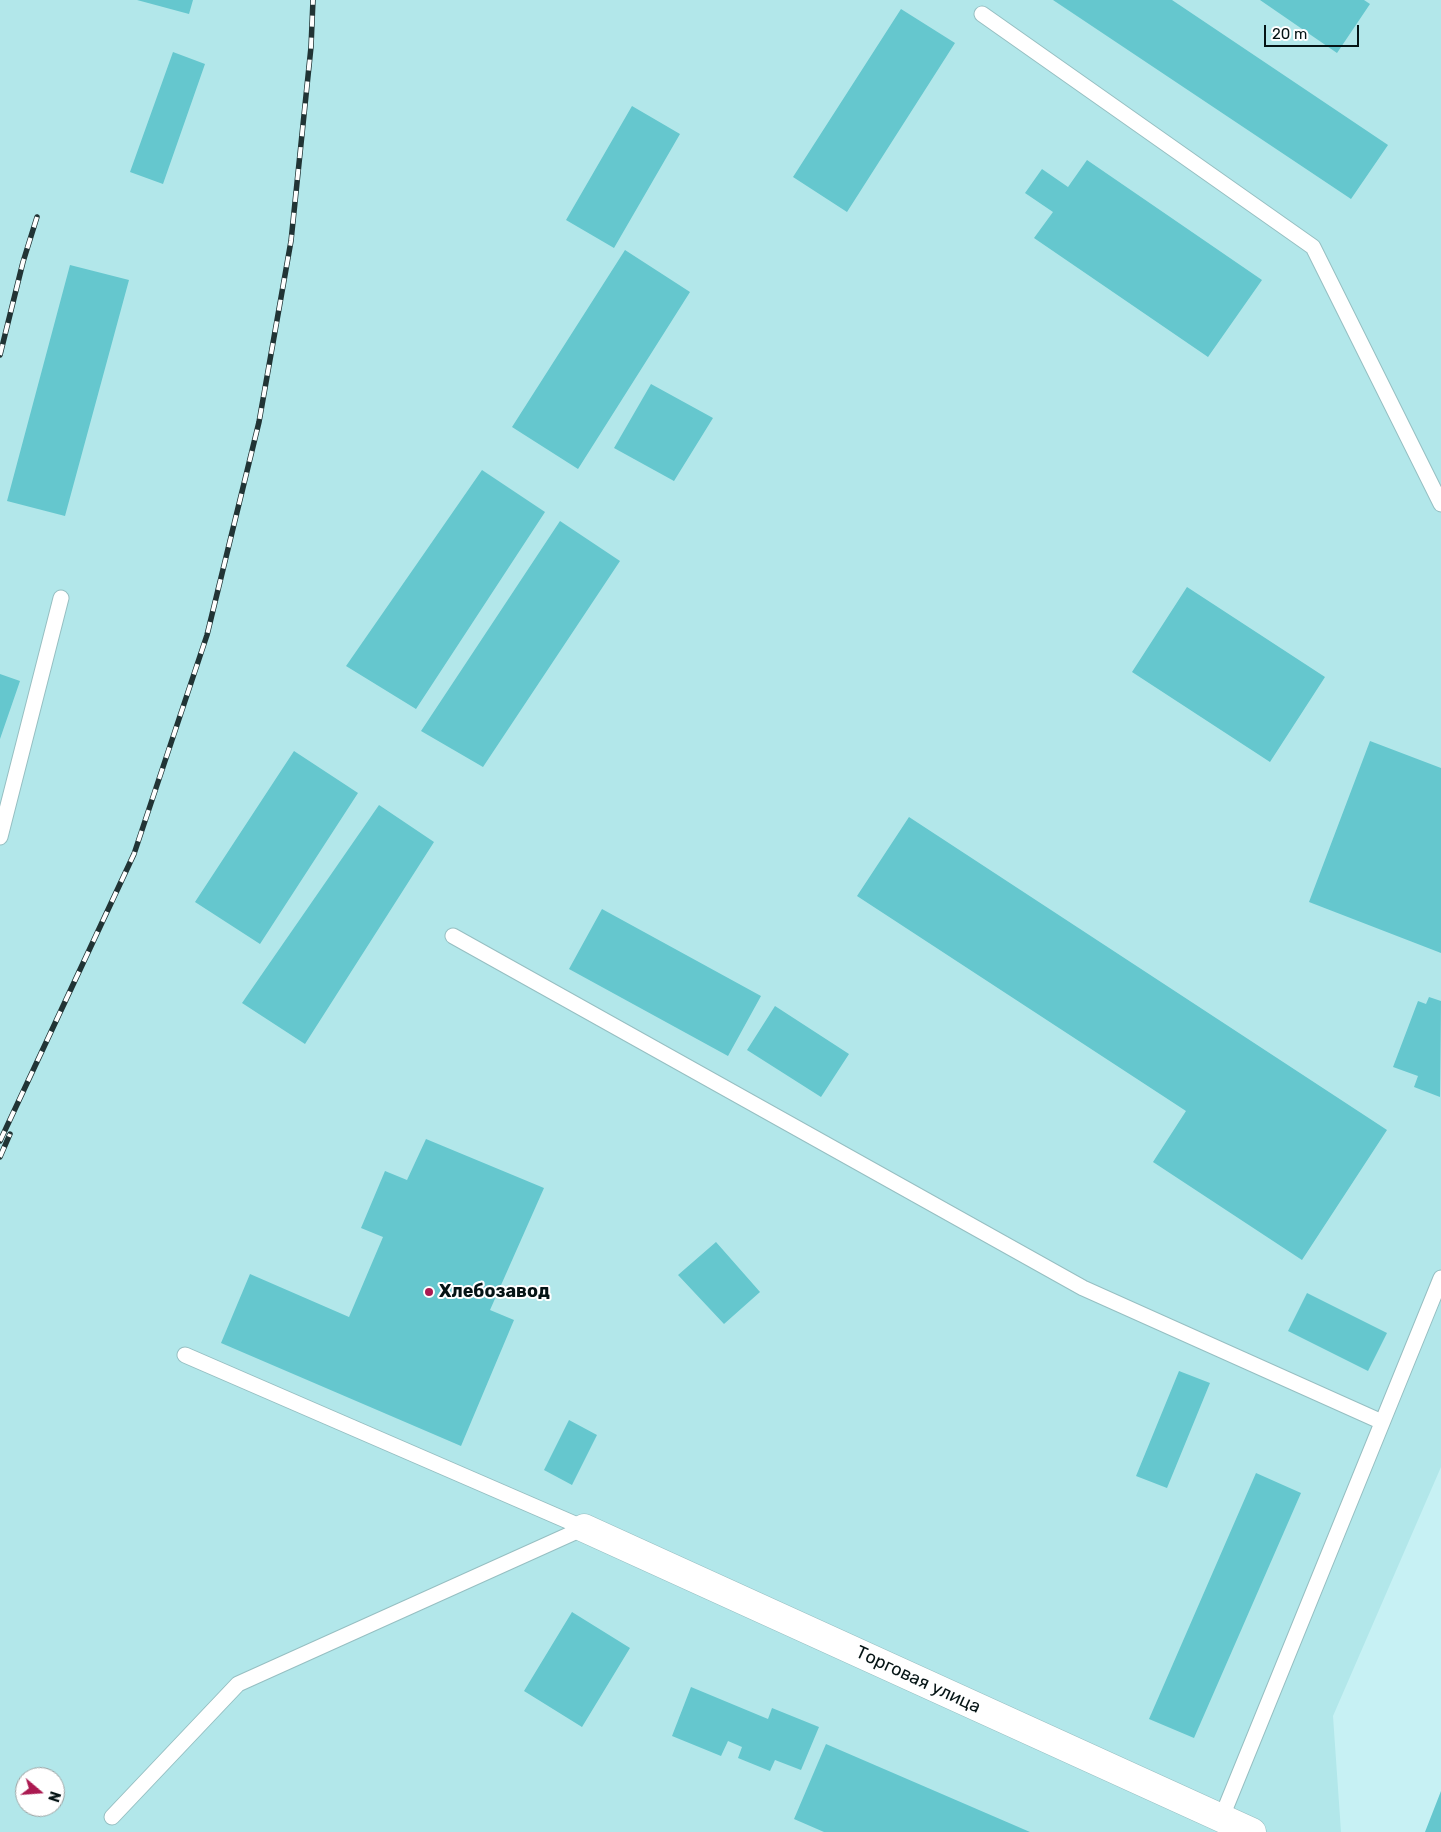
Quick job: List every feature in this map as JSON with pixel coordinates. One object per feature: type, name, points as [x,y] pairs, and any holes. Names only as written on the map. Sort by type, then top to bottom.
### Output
[{"type":"street","name":"Торговая улица","points":[[584,1528],[1252,1832]]},
{"type":"lane","points":[[982,14],[1314,247],[1441,504]]},
{"type":"lane","points":[[0,837],[61,598]]},
{"type":"lane","points":[[453,936],[1083,1288],[1382,1422]]},
{"type":"lane","points":[[1221,1819],[1441,1278]]},
{"type":"lane","points":[[185,1354],[584,1528]]},
{"type":"lane","points":[[112,1817],[238,1684],[584,1528]]},
{"type":"shaded area","points":[[0,0],[1441,0],[1441,1467],[1333,1716],[1341,1832],[0,1832]]},
{"type":"building","points":[[137,0],[193,0],[189,14]]},
{"type":"building","points":[[1053,0],[1172,0],[1388,145],[1351,199]]},
{"type":"building","points":[[1260,0],[1364,0],[1370,4],[1337,53]]},
{"type":"building","points":[[901,9],[955,43],[847,212],[793,177]]},
{"type":"building","points":[[173,52],[205,64],[163,184],[130,172]]},
{"type":"building","points":[[632,106],[680,134],[614,248],[566,220]]},
{"type":"building","points":[[1087,160],[1262,280],[1208,357],[1034,238],[1053,212],[1025,193],[1042,169],[1068,187]]},
{"type":"building","points":[[625,250],[690,292],[578,469],[512,427]]},
{"type":"building","points":[[70,265],[129,280],[65,516],[7,501]]},
{"type":"building","points":[[651,384],[713,418],[674,481],[614,448]]},
{"type":"building","points":[[482,470],[545,512],[416,709],[346,666]]},
{"type":"building","points":[[560,521],[620,561],[483,767],[421,731]]},
{"type":"building","points":[[1187,587],[1325,677],[1270,762],[1132,672]]},
{"type":"building","points":[[0,674],[20,681],[0,739]]},
{"type":"building","points":[[1370,741],[1441,768],[1441,953],[1309,902]]},
{"type":"building","points":[[294,751],[358,793],[260,944],[195,902]]},
{"type":"building","points":[[379,805],[434,842],[305,1044],[242,1003]]},
{"type":"building","points":[[909,817],[1387,1130],[1302,1260],[1153,1162],[1186,1111],[857,896]]},
{"type":"building","points":[[602,909],[761,996],[728,1056],[569,969]]},
{"type":"building","points":[[1429,997],[1441,1001],[1440,1097],[1414,1087],[1418,1076],[1393,1067],[1418,1001],[1426,1004]]},
{"type":"building","points":[[775,1006],[849,1054],[821,1097],[747,1050]]},
{"type":"building","name":"Хлебозавод","points":[[426,1139],[544,1188],[490,1310],[514,1320],[461,1446],[221,1343],[250,1274],[349,1317],[383,1237],[361,1228],[385,1171],[407,1180]]},
{"type":"building","points":[[716,1242],[760,1292],[724,1324],[678,1275]]},
{"type":"building","points":[[1307,1293],[1387,1333],[1368,1371],[1288,1331]]},
{"type":"building","points":[[1179,1371],[1210,1383],[1167,1488],[1136,1476]]},
{"type":"building","points":[[569,1420],[597,1435],[572,1485],[544,1470]]},
{"type":"building","points":[[1256,1473],[1301,1493],[1194,1738],[1149,1719]]},
{"type":"building","points":[[572,1612],[630,1648],[582,1727],[524,1691]]},
{"type":"building","points":[[691,1687],[768,1719],[772,1708],[819,1727],[801,1770],[775,1760],[770,1771],[738,1758],[742,1747],[728,1741],[721,1756],[672,1736]]},
{"type":"building","points":[[826,1744],[1030,1832],[824,1832],[794,1819]]},
{"type":"building","points":[[1441,1791],[1441,1832],[1425,1832]]},
{"type":"railway","points":[[0,1141],[134,854],[207,635],[259,422],[291,241],[311,47],[313,0]]},
{"type":"railway","points":[[0,355],[23,262],[37,217]]},
{"type":"railway","points":[[0,1157],[10,1134]]},
{"type":"place","name":"Хлебозавод","points":[[429,1292]]}]
